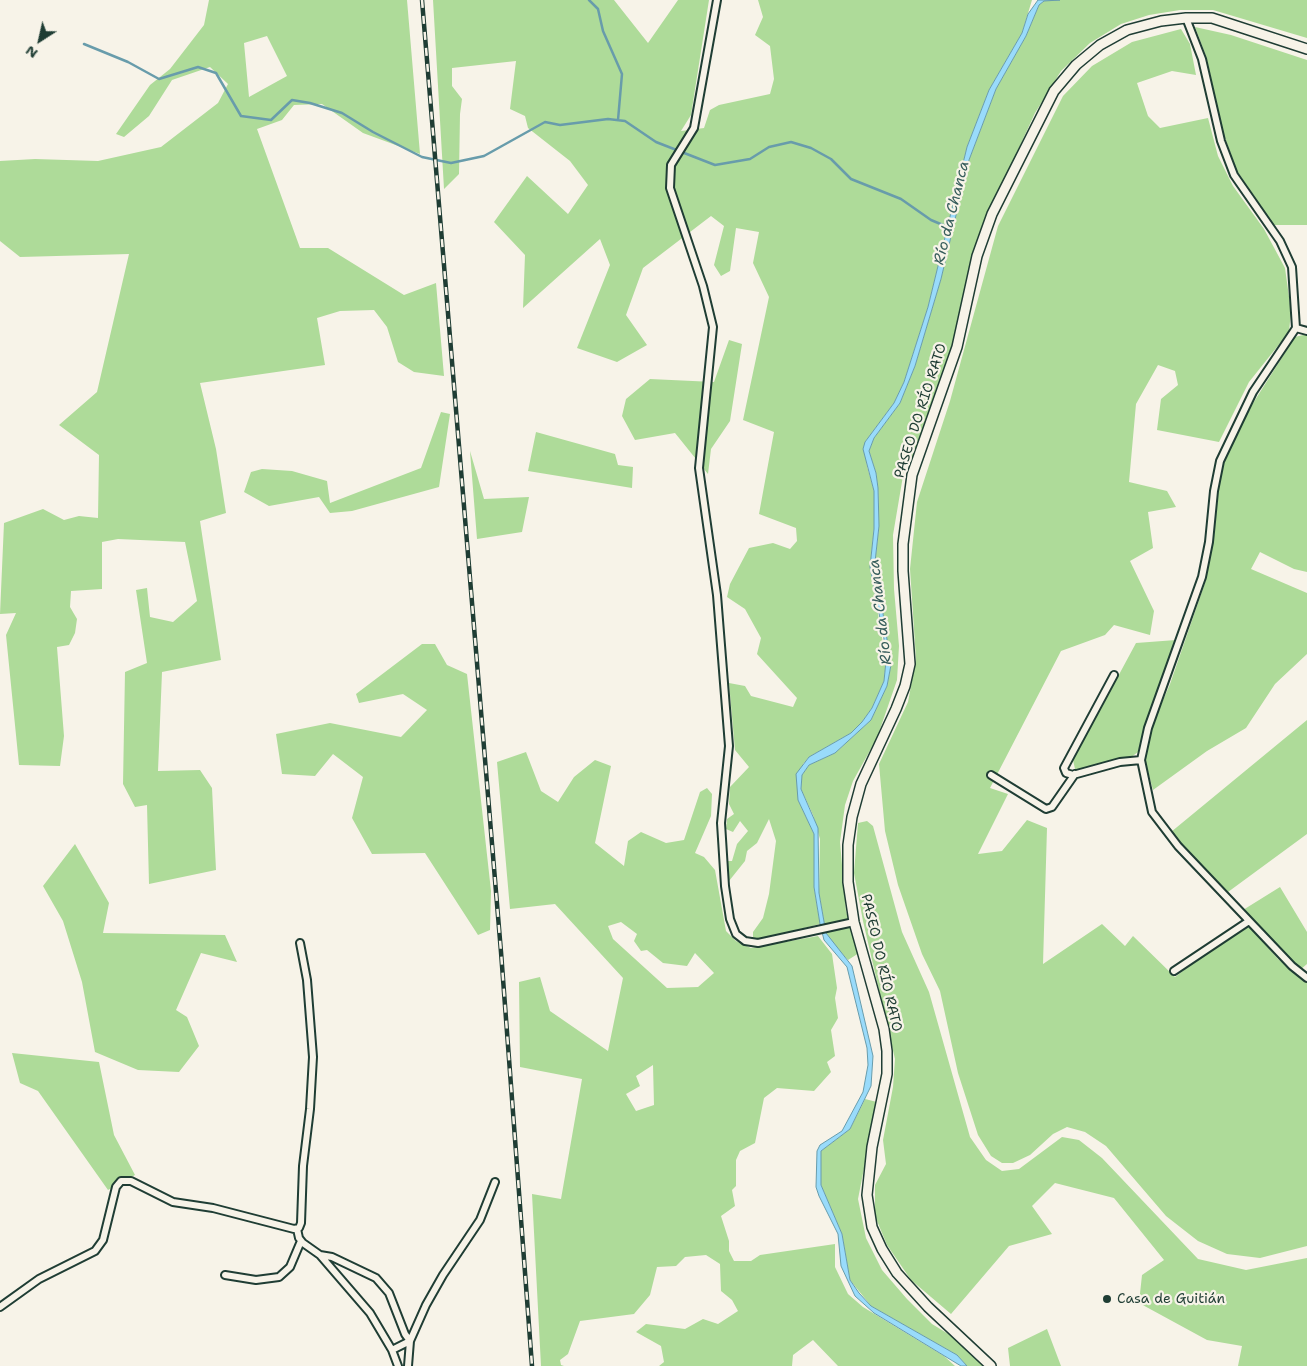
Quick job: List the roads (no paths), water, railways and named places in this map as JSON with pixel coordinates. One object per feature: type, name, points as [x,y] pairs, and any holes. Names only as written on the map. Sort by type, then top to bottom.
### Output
[{"type":"street","points":[[717,0],[694,128],[671,165],[670,188],[702,286],[713,327],[699,468],[717,596],[729,746],[722,808],[722,840],[730,919],[736,934],[745,941],[758,943],[850,923]]},
{"type":"street","points":[[1186,18],[1202,59],[1221,141],[1234,175],[1280,241],[1292,267],[1296,328],[1253,392],[1220,461],[1202,578],[1148,728],[1141,760],[1152,812],[1178,846],[1292,966],[1307,978]]},
{"type":"street","name":"PASEO DO RÍO RATO","points":[[991,1366],[928,1307],[897,1272],[882,1249],[872,1227],[866,1182],[887,1074],[887,1051],[884,1029],[850,923],[848,845],[852,817],[861,784],[906,686],[910,664],[903,553],[912,475],[957,347],[977,256],[992,214],[1054,91],[1076,65],[1100,46],[1127,30],[1161,21],[1186,18],[1220,20],[1307,49]]},
{"type":"street","points":[[1296,328],[1307,331]]},
{"type":"street","points":[[1114,675],[1064,768],[1066,773],[1075,774],[1120,762],[1141,760]]},
{"type":"street","points":[[991,775],[1046,808],[1052,807],[1075,774]]},
{"type":"street","points":[[1174,971],[1249,921]]},
{"type":"street","points":[[297,1229],[301,1223],[303,1166],[310,1109],[313,1057],[307,980],[300,943]]},
{"type":"street","points":[[0,1307],[39,1279],[89,1256],[99,1248],[106,1230],[116,1187],[121,1181],[131,1181],[173,1202],[213,1208],[297,1229]]},
{"type":"street","points":[[408,1366],[410,1340],[443,1275],[485,1211],[496,1182]]},
{"type":"street","points":[[297,1229],[301,1241],[320,1255],[370,1313],[392,1350],[398,1366]]},
{"type":"street","points":[[225,1275],[256,1280],[279,1277],[290,1267],[301,1241]]},
{"type":"street","points":[[320,1255],[332,1257],[376,1278],[383,1284],[389,1292],[405,1334],[410,1340]]},
{"type":"street","points":[[392,1350],[410,1340]]},
{"type":"water","name":"Río da Chanca","points":[[1038,0],[1060,0],[1044,1],[1039,5],[1026,36],[996,89],[969,160],[941,279],[915,366],[900,403],[874,438],[869,451],[876,473],[878,488],[879,526],[875,562],[891,665],[887,686],[871,720],[835,753],[809,765],[802,775],[801,789],[818,828],[819,893],[826,933],[852,966],[873,1056],[871,1086],[850,1129],[821,1151],[821,1185],[842,1234],[850,1280],[859,1293],[871,1306],[957,1355],[967,1366],[961,1366],[874,1313],[855,1296],[841,1266],[838,1234],[816,1187],[817,1151],[820,1145],[842,1131],[863,1092],[868,1065],[867,1048],[847,967],[824,940],[820,924],[814,887],[814,834],[798,800],[796,774],[809,757],[851,733],[862,722],[872,708],[884,681],[886,661],[884,639],[870,567],[874,529],[874,491],[863,449],[865,442],[894,403],[904,382],[928,307],[967,147],[989,90],[1022,33],[1028,14]]},
{"type":"waterway","points":[[589,0],[598,9],[603,31],[622,74],[618,120]]},
{"type":"waterway","name":"Río da Chanca","points":[[84,44],[128,62],[159,79],[198,67],[216,73],[241,116],[271,120],[292,100],[310,103],[342,113],[373,132],[422,157],[451,163],[484,156],[545,122],[560,125],[608,119],[625,121],[656,142],[715,165],[750,159],[769,147],[791,142],[811,148],[831,159],[851,179],[901,199],[931,220],[950,228]]},
{"type":"railway","points":[[422,0],[501,952],[532,1366]]},
{"type":"place","name":"Casa de Guitián","points":[[1107,1299]]}]
